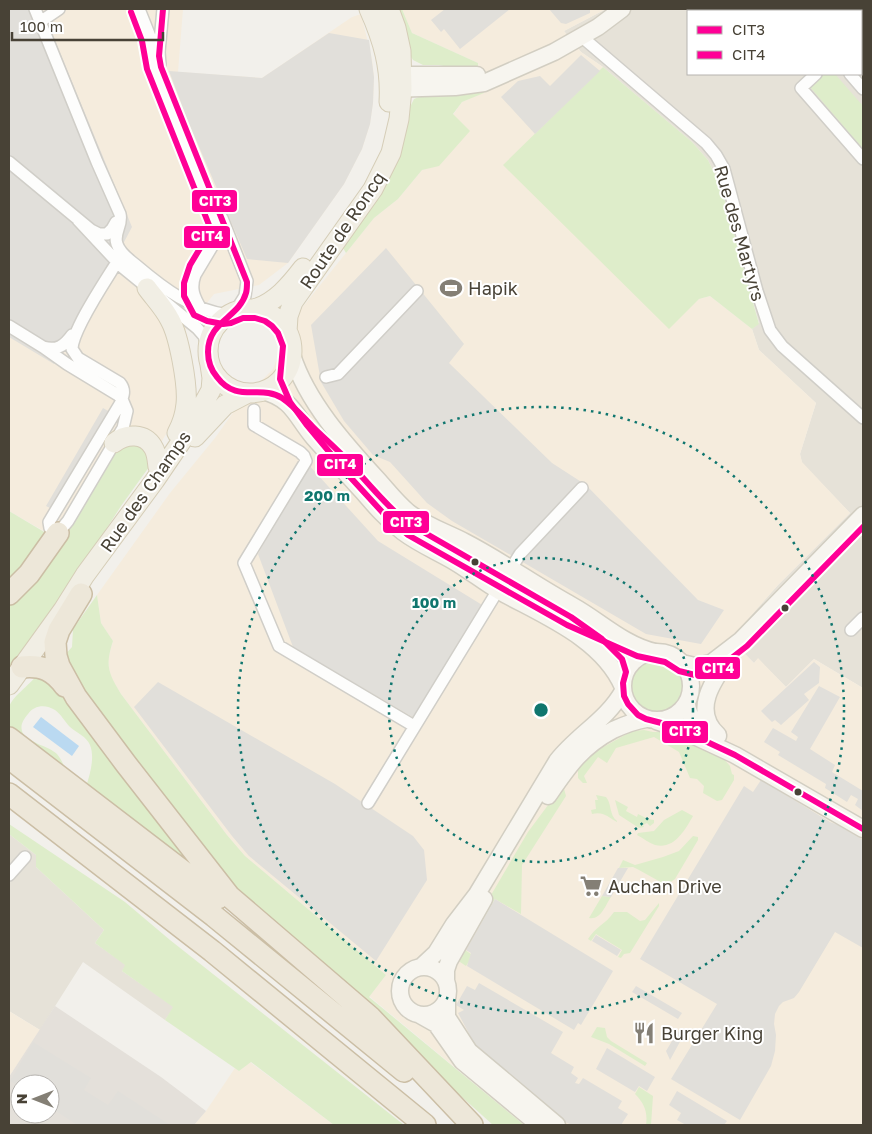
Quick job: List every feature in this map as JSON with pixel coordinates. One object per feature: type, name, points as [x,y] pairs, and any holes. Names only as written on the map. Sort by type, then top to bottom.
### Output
[{"type":"highway","points":[[9,594],[30,574],[58,533]]},
{"type":"highway","points":[[81,594],[62,622],[57,637],[55,647],[59,666],[76,696],[130,770],[225,892],[248,914],[370,1017],[471,1125]]},
{"type":"highway","points":[[22,668],[37,666],[53,672],[76,696]]},
{"type":"highway","points":[[9,738],[238,914],[291,950]]},
{"type":"highway","points":[[9,758],[214,916],[471,1125]]},
{"type":"highway","points":[[9,794],[212,951],[425,1125]]},
{"type":"highway","points":[[9,812],[100,874],[164,922],[212,951]]},
{"type":"main road","name":"Route de Roncq","points":[[239,312],[262,306],[274,300],[298,275],[363,183],[374,163],[396,82],[382,38],[369,9]]},
{"type":"main road","name":"Route de Roncq","points":[[287,332],[288,316],[293,302],[373,189],[391,153],[397,128],[396,82],[400,42],[389,9]]},
{"type":"main road","points":[[144,494],[182,423],[186,395],[173,325],[147,288]]},
{"type":"main road","points":[[239,312],[273,316],[287,332],[291,343],[292,355],[289,368],[274,386],[255,398],[225,385],[216,376],[209,356],[213,331],[219,322],[239,312]]},
{"type":"main road","name":"Rue des Champs","points":[[9,685],[63,610],[85,575],[182,442],[210,395],[212,385],[209,356]]},
{"type":"main road","name":"Rue des Champs","points":[[63,610],[81,594],[202,427],[228,402],[255,398]]},
{"type":"main road","points":[[114,443],[122,438],[132,436],[146,439],[155,450],[158,467]]},
{"type":"street","points":[[35,9],[118,210],[121,222],[116,234],[116,242],[122,253],[161,286],[201,309],[239,312],[246,290],[246,277],[161,67],[159,52],[163,9]]},
{"type":"street","points":[[40,22],[59,9]]},
{"type":"street","points":[[139,9],[150,39],[155,66],[220,228],[220,233],[192,282],[193,294],[201,309]]},
{"type":"street","points":[[396,82],[455,87],[491,80],[554,52],[605,23],[622,9]]},
{"type":"street","name":"Rue des Martyrs","points":[[582,36],[706,143],[716,154],[726,175],[757,291],[770,330],[782,346],[863,418]]},
{"type":"street","points":[[815,75],[801,88],[863,159]]},
{"type":"street","points":[[851,75],[863,89]]},
{"type":"street","points":[[9,162],[95,233],[107,234],[112,229],[118,210]]},
{"type":"street","points":[[78,220],[117,262],[201,332],[209,356]]},
{"type":"street","points":[[9,326],[67,364],[112,390],[122,399],[127,411],[114,443],[68,521],[58,533],[50,528],[49,522],[122,399],[124,389],[120,383],[78,358],[73,352],[72,342],[117,262]]},
{"type":"street","points":[[326,377],[338,374],[417,291]]},
{"type":"street","points":[[43,347],[52,349],[63,346],[81,323]]},
{"type":"street","points":[[292,355],[303,380],[338,435],[407,512],[511,568],[533,584],[589,616],[630,643],[655,652],[672,655],[682,663],[690,677],[692,688],[688,701],[688,712],[694,722],[761,758],[863,819]]},
{"type":"street","points":[[414,726],[279,646],[244,563],[306,461],[300,452],[254,425],[255,398],[278,396],[289,404],[312,436],[394,525],[413,539],[454,562],[497,590],[556,622],[582,639],[617,674],[630,708],[638,715],[679,729],[742,758],[863,829]]},
{"type":"street","points":[[368,803],[520,554],[582,488]]},
{"type":"street","points":[[682,663],[695,666],[711,663],[741,640],[863,515]]},
{"type":"street","points":[[851,630],[863,618]]},
{"type":"street","points":[[720,737],[708,722],[705,713],[705,703],[720,672],[741,640]]},
{"type":"street","points":[[421,967],[436,953],[456,920],[478,894],[557,761],[573,743],[612,708],[623,689],[624,675],[631,664],[642,656],[655,652]]},
{"type":"street","points":[[557,1125],[469,1051],[447,1017],[448,990],[446,980],[448,964],[460,940],[522,837],[564,771],[580,752],[601,737],[630,723],[671,718],[680,712],[732,654]]},
{"type":"street","points":[[9,875],[25,857]]},
{"type":"street","points":[[446,980],[437,970],[429,967],[414,969],[405,976],[400,991],[401,999],[405,1006],[413,1013],[436,1024],[462,1061],[539,1125]]},
{"type":"street","points":[[420,1015],[436,1012],[447,1000]]},
{"type":"shaded area","points":[[9,9],[183,9],[178,72],[262,78],[352,17],[361,14],[372,59],[374,77],[370,124],[362,149],[344,184],[288,263],[259,285],[214,294],[173,346],[179,392],[177,415],[162,441],[129,428],[61,541],[9,511]]},
{"type":"shaded area","points":[[9,9],[42,9],[132,227],[81,323],[54,364],[9,337]]},
{"type":"shaded area","points":[[402,9],[606,9],[564,31],[581,52],[603,67],[504,165],[691,305],[699,299],[710,296],[752,329],[759,350],[816,403],[800,454],[802,462],[850,513],[778,585],[742,626],[743,652],[754,663],[758,658],[786,687],[814,659],[863,688],[863,1125],[524,1125],[369,996],[386,975],[245,856],[227,835],[121,694],[110,676],[108,659],[113,641],[101,623],[97,595],[170,493],[215,438],[239,404],[273,369],[293,319],[374,218],[398,199],[422,170],[439,165],[469,131],[453,115],[462,102],[483,93],[478,63],[412,33]]},
{"type":"shaded area","points":[[445,9],[510,9],[460,49],[444,29],[441,32],[431,20]]},
{"type":"shaded area","points":[[549,9],[590,9],[590,13],[566,24],[561,23]]},
{"type":"shaded area","points":[[606,9],[863,9],[863,688],[814,659],[786,687],[758,659],[754,663],[743,652],[741,626],[778,585],[850,513],[802,463],[800,454],[816,403],[759,350],[752,329],[759,323],[721,187],[708,160],[692,142],[603,67],[581,52],[564,31]]},
{"type":"shaded area","points":[[329,33],[369,40],[374,77],[373,103],[370,124],[362,149],[344,184],[288,263],[247,259],[188,121],[169,71],[262,78]]},
{"type":"shaded area","points":[[581,55],[600,71],[535,134],[501,97],[518,81],[540,76],[550,86]]},
{"type":"shaded area","points":[[386,248],[464,344],[449,363],[552,463],[586,485],[698,600],[724,610],[701,644],[646,634],[452,521],[427,503],[390,462],[373,455],[344,421],[321,382],[311,325]]},
{"type":"shaded area","points":[[103,408],[110,412],[52,509],[46,506]]},
{"type":"shaded area","points":[[307,463],[378,541],[492,611],[423,723],[293,647],[258,554]]},
{"type":"shaded area","points":[[814,662],[820,667],[819,683],[804,694],[809,700],[781,725],[775,720],[772,722],[761,711]]},
{"type":"shaded area","points":[[158,682],[335,784],[413,836],[424,850],[427,880],[376,961],[249,856],[232,836],[134,707]]},
{"type":"shaded area","points":[[819,686],[840,697],[810,749],[835,765],[832,772],[863,791],[863,811],[855,805],[858,799],[851,795],[847,802],[825,788],[826,784],[778,755],[780,752],[764,742],[773,728],[796,741],[798,737],[791,732]]},
{"type":"shaded area","points":[[761,780],[863,840],[863,948],[835,932],[799,992],[794,998],[783,1002],[779,1006],[775,1014],[775,1051],[771,1066],[740,1120],[671,1079],[717,1004],[640,959],[744,786],[753,792]]},
{"type":"shaded area","points":[[9,834],[36,855],[36,867],[104,930],[95,943],[126,965],[122,971],[174,1007],[165,1020],[83,962],[40,1030],[9,1011]]},
{"type":"shaded area","points":[[618,868],[628,868],[611,897],[602,896]]},
{"type":"shaded area","points":[[495,899],[613,971],[581,1025],[578,1023],[574,1030],[467,966],[471,953],[466,950]]},
{"type":"shaded area","points":[[596,935],[621,950],[617,956],[592,941]]},
{"type":"shaded area","points":[[479,983],[563,1032],[551,1053],[574,1067],[571,1073],[578,1078],[575,1083],[579,1084],[583,1078],[622,1101],[618,1108],[628,1114],[621,1125],[573,1125],[567,1123],[480,1052],[458,1013],[464,1010],[456,1005],[467,986],[475,990]]},
{"type":"shaded area","points":[[636,986],[682,1013],[678,1019],[632,992]]},
{"type":"shaded area","points":[[55,1006],[161,1077],[206,1111],[194,1125],[9,1125],[10,1075],[10,1124],[60,1124],[60,1074],[11,1074]]},
{"type":"shaded area","points":[[9,1011],[40,1030],[9,1077]]},
{"type":"shaded area","points":[[678,1031],[682,1038],[670,1060],[666,1051]]},
{"type":"shaded area","points":[[33,1042],[91,1078],[84,1090],[108,1105],[118,1091],[170,1125],[77,1125],[60,1114],[60,1074],[14,1074]]},
{"type":"shaded area","points":[[607,1048],[655,1077],[647,1091],[639,1086],[635,1092],[596,1069]]},
{"type":"shaded area","points":[[250,1062],[334,1125],[194,1125],[206,1111],[235,1068],[239,1071]]},
{"type":"shaded area","points":[[677,1091],[727,1121],[724,1125],[686,1125],[677,1120],[681,1113],[669,1105]]},
{"type":"green space","points":[[395,9],[402,9],[412,33],[478,63],[478,69],[457,69],[439,65],[423,65],[413,60],[408,52]]},
{"type":"green space","points":[[603,67],[692,142],[708,160],[721,187],[759,324],[752,329],[710,296],[699,299],[669,329],[503,165]]},
{"type":"green space","points":[[824,75],[836,75],[863,106],[863,149],[810,87]]},
{"type":"green space","points":[[483,89],[484,93],[462,102],[453,114],[470,131],[439,166],[422,170],[398,199],[374,218],[346,253],[343,248],[344,239],[414,99],[424,95]]},
{"type":"green space","points":[[127,441],[147,450],[149,467],[121,506],[69,587],[9,670],[9,602],[61,541],[120,444]]},
{"type":"green space","points":[[9,511],[51,536],[9,587]]},
{"type":"green space","points":[[97,595],[101,623],[113,641],[109,657],[109,669],[121,694],[227,835],[245,856],[386,975],[369,997],[524,1125],[493,1125],[239,896],[71,677],[62,658],[72,647],[73,629]]},
{"type":"green space","points":[[657,661],[667,663],[675,669],[681,677],[683,687],[681,697],[675,705],[667,711],[657,713],[647,711],[639,705],[633,697],[631,687],[633,677],[639,669],[647,663]]},
{"type":"green space","points":[[48,674],[211,883],[86,787],[92,761],[89,742],[70,727],[55,710],[44,706],[33,709],[22,724],[22,731],[32,741],[57,754],[66,771],[9,728],[8,710],[10,704],[37,675],[38,678]]},
{"type":"green space","points":[[632,731],[669,732],[723,758],[730,766],[734,780],[722,800],[717,801],[703,793],[704,786],[697,779],[690,778],[679,752],[654,737],[616,748],[607,763],[598,757],[584,776],[587,783],[583,783],[578,778],[578,768],[591,754]]},
{"type":"green space","points":[[563,785],[566,796],[522,865],[521,914],[495,899],[465,950],[471,954],[466,966],[454,958],[528,832]]},
{"type":"green space","points":[[596,795],[606,797],[614,819],[617,822],[602,814],[592,814],[591,810],[596,809],[595,800],[598,800]]},
{"type":"green space","points":[[615,800],[628,807],[626,811],[637,817],[638,814],[654,820],[654,823],[650,826],[647,823],[643,825],[644,827],[639,828],[619,815]]},
{"type":"green space","points":[[682,810],[693,816],[678,838],[668,845],[655,845],[637,835],[638,833],[654,831],[664,820]]},
{"type":"green space","points":[[9,824],[125,902],[170,940],[404,1125],[334,1125],[251,1062],[239,1071],[165,1020],[173,1007],[122,971],[125,965],[95,943],[104,930],[36,867],[36,855],[9,834]]},
{"type":"green space","points":[[693,836],[698,837],[698,840],[675,879],[666,885],[633,867],[619,868],[623,860],[635,865],[679,851]]},
{"type":"green space","points":[[602,896],[611,897],[600,915],[589,918]]},
{"type":"green space","points":[[659,903],[659,906],[630,953],[624,954],[621,958],[618,957],[622,950],[596,934],[591,941],[588,939],[614,912],[627,912],[640,921],[645,920]]},
{"type":"green space","points":[[597,1027],[605,1028],[607,1037],[611,1041],[647,1063],[645,1066],[609,1044],[591,1037]]},
{"type":"green space","points":[[639,1087],[653,1096],[651,1125],[646,1125],[645,1108],[635,1094]]},
{"type":"water","points":[[41,717],[79,746],[72,756],[33,727]]},
{"type":"transit line","name":"CIT3","points":[[163,9],[159,56],[161,67],[247,282],[246,292],[242,301],[218,326],[209,342],[209,362],[217,377],[233,390],[274,394],[282,398],[340,452],[383,500],[406,522],[571,617],[602,639],[622,659],[626,672],[623,683],[624,696],[628,704],[638,715],[673,726],[735,755],[863,829]]},
{"type":"transit line","name":"CIT4","points":[[131,12],[142,41],[147,69],[211,230],[190,265],[184,283],[184,296],[194,315],[207,321],[223,324],[243,318],[255,318],[265,321],[272,326],[278,333],[283,346],[280,379],[290,402],[351,478],[384,514],[408,535],[567,625],[637,656],[665,662],[679,671],[695,675],[710,672],[720,667],[747,646],[863,527]]},
{"type":"place","name":"Hapik","points":[[451,288]]},
{"type":"place","name":"Auchan Drive","points":[[591,886]]},
{"type":"place","name":"Burger King","points":[[644,1033]]}]
